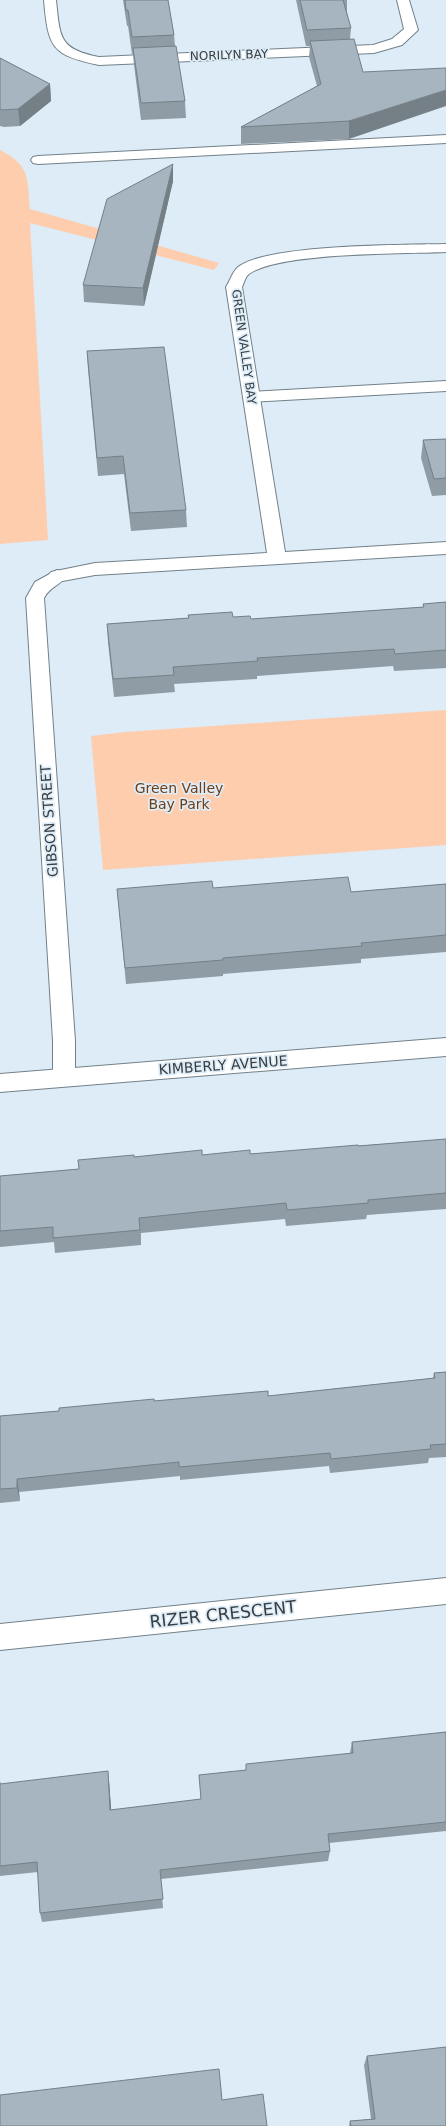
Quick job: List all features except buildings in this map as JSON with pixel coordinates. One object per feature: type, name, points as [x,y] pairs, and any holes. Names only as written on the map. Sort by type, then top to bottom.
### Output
[{"type":"street","name":"NORILYN BAY","points":[[50,0],[54,30],[59,43],[71,54],[99,61],[374,49],[397,42],[411,30],[403,0]]},
{"type":"street","points":[[38,160],[446,139]]},
{"type":"street","name":"GREEN VALLEY BAY","points":[[277,558],[234,287],[242,272],[256,264],[287,256],[446,248]]},
{"type":"street","points":[[251,397],[446,386]]},
{"type":"street","points":[[277,558],[446,548]]},
{"type":"street","name":"GIBSON STREET","points":[[64,1077],[64,1041],[35,598],[41,586],[57,576],[95,569],[277,558]]},
{"type":"street","name":"KIMBERLY AVENUE","points":[[0,1083],[446,1047]]},
{"type":"street","name":"RIZER CRESCENT","points":[[0,1637],[446,1591]]},
{"type":"green space","points":[[0,150],[17,162],[26,174],[30,209],[219,263],[214,270],[30,223],[48,540],[0,544]]},
{"type":"green space","name":"Green Valley Bay Park","points":[[446,710],[446,845],[103,870],[91,736],[125,732]]}]
